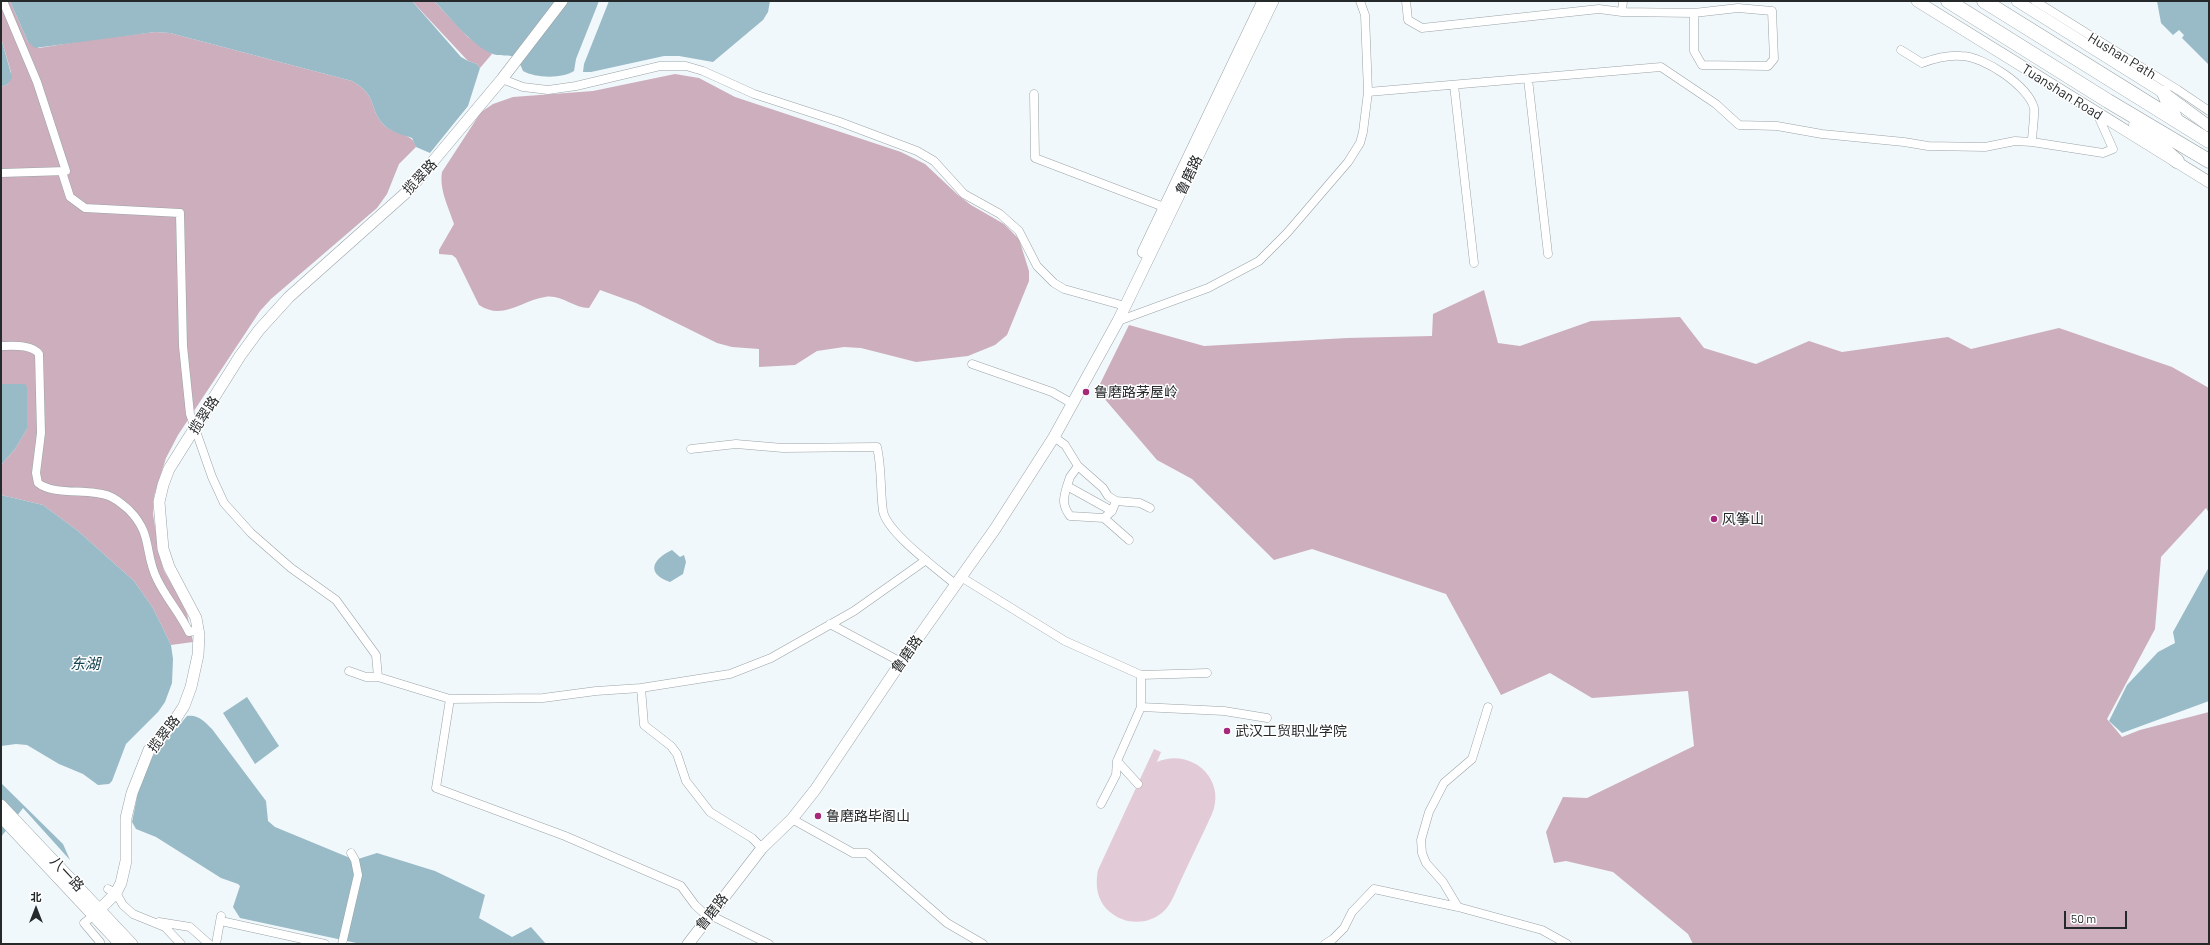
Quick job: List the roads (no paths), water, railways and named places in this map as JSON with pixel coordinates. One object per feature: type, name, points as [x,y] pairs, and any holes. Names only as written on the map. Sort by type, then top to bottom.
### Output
[{"type":"highway","name":"Tuanshan Road","points":[[1948,1],[2108,101],[2209,161]]},
{"type":"highway","points":[[1984,1],[2170,106]]},
{"type":"highway","points":[[2164,93],[2176,120],[2209,141]]},
{"type":"highway","points":[[2108,101],[2177,161]]},
{"type":"street","points":[[1,173],[66,171],[37,82],[3,1]]},
{"type":"street","name":"揽翠路","points":[[97,912],[123,877],[126,861],[126,818],[132,793],[149,750],[171,726],[184,706],[191,687],[198,655],[198,630],[194,611],[165,556],[161,539],[159,502],[169,469],[195,430],[240,356],[274,312],[409,190],[510,70],[562,1]]},
{"type":"street","name":"鲁磨路","points":[[1103,348],[1263,1]]},
{"type":"street","name":"鲁磨路","points":[[1168,209],[1273,1]]},
{"type":"street","points":[[1118,321],[1208,288],[1259,261],[1287,233],[1348,162],[1360,144],[1366,115],[1368,92],[1365,15],[1360,1]]},
{"type":"street","points":[[1406,1],[1408,20],[1422,28],[1599,9],[1622,12],[1694,13],[1739,4],[1772,11],[1774,59],[1768,66],[1702,65],[1694,51],[1694,13]]},
{"type":"street","points":[[1622,12],[1623,1]]},
{"type":"street","name":"Tuanshan Road","points":[[1917,1],[2103,118],[2177,161],[2209,182]]},
{"type":"street","points":[[2017,1],[2164,93]]},
{"type":"street","name":"Hushan Path","points":[[2035,1],[2209,111]]},
{"type":"street","points":[[1901,50],[1922,63],[1962,55],[1978,60],[2011,79],[2022,88],[2031,100],[2034,110],[2032,142]]},
{"type":"street","points":[[502,79],[523,87],[548,90],[576,86],[660,66],[686,66],[703,71],[754,94],[840,122],[922,153],[937,164],[964,194],[1000,214],[1019,231],[1037,266],[1054,283],[1064,289],[1122,305]]},
{"type":"street","points":[[1368,92],[1661,67],[1716,104],[1739,125],[1777,126],[1822,134],[1904,142],[1928,146],[1985,147],[2015,141],[2032,142],[2103,153],[2114,149],[2100,120],[2103,118]]},
{"type":"street","points":[[1528,79],[1548,254]]},
{"type":"street","points":[[1454,85],[1474,263]]},
{"type":"street","points":[[1034,94],[1035,158],[1168,209]]},
{"type":"street","points":[[2170,106],[2209,126]]},
{"type":"street","points":[[62,172],[70,197],[85,208],[180,213],[183,346],[190,414],[212,478],[224,503],[251,534],[292,568],[336,600],[376,655],[378,677]]},
{"type":"street","name":"鲁磨路","points":[[688,944],[762,848],[792,819],[815,790],[901,662],[995,529],[1054,437],[1073,404],[1118,321],[1122,305]]},
{"type":"street","points":[[1,346],[35,349],[39,354],[41,433],[36,473],[38,483],[46,488],[110,496],[123,504],[144,528],[154,572],[166,594],[189,632],[198,630]]},
{"type":"street","points":[[972,364],[1052,392],[1073,404]]},
{"type":"street","points":[[1054,437],[1065,445],[1078,466],[1103,488],[1108,496],[1116,501],[1130,504],[1140,503],[1150,508]]},
{"type":"street","points":[[691,449],[736,444],[783,448],[877,447],[884,512],[894,530],[926,560],[959,581],[1065,641],[1141,675],[1207,673]]},
{"type":"street","points":[[1078,466],[1070,477],[1063,501],[1070,516],[1104,518],[1129,540]]},
{"type":"street","points":[[1067,486],[1112,511]]},
{"type":"street","points":[[1104,518],[1112,511],[1116,501]]},
{"type":"street","points":[[349,671],[366,677],[378,677],[450,699],[543,698],[596,690],[641,688],[730,674],[771,658],[854,611],[926,560]]},
{"type":"street","points":[[830,624],[901,662]]},
{"type":"street","points":[[1101,804],[1116,775],[1117,761],[1140,707],[1141,675]]},
{"type":"street","points":[[641,688],[644,725],[671,746],[677,754],[686,781],[710,812],[752,838],[762,848]]},
{"type":"street","points":[[450,699],[436,788],[565,836],[681,886],[695,905],[709,916],[770,944]]},
{"type":"street","points":[[1140,707],[1224,711],[1267,718]]},
{"type":"street","points":[[1458,907],[1443,882],[1426,863],[1422,853],[1422,840],[1429,812],[1444,783],[1472,759],[1488,707]]},
{"type":"street","points":[[1117,761],[1138,784]]},
{"type":"street","name":"八一路","points":[[1,804],[84,899]]},
{"type":"street","name":"八一路","points":[[1,817],[97,912],[132,944]]},
{"type":"street","points":[[792,819],[854,853],[866,853],[947,923],[983,944]]},
{"type":"street","points":[[342,944],[358,875],[355,860],[351,853]]},
{"type":"street","points":[[1325,944],[1334,939],[1344,928],[1352,912],[1374,889],[1458,907],[1542,930],[1567,944]]},
{"type":"street","points":[[112,891],[123,905],[133,914],[148,921],[190,927],[209,944]]},
{"type":"street","points":[[97,912],[84,923],[100,942],[99,944]]},
{"type":"street","name":"八一路","points":[[97,912],[120,944]]},
{"type":"street","points":[[216,944],[222,918],[325,944]]},
{"type":"street","points":[[157,922],[165,927],[181,944]]},
{"type":"water","points":[[10,1],[412,1],[461,57],[477,64],[480,68],[468,106],[430,153],[416,147],[412,138],[394,131],[384,125],[376,113],[370,97],[352,81],[170,33],[155,32],[35,48],[28,42]]},
{"type":"water","points":[[434,1],[599,1],[576,59],[574,71],[569,74],[548,77],[534,75],[523,71],[520,63],[512,56],[494,54],[480,47],[466,35]]},
{"type":"water","points":[[609,1],[770,1],[768,12],[763,20],[713,62],[679,56],[664,56],[591,72],[583,72],[584,64]]},
{"type":"water","points":[[2157,1],[2209,1],[2209,65],[2182,38],[2184,35],[2179,30],[2173,35],[2161,23]]},
{"type":"water","points":[[1,38],[12,77],[8,84],[1,87]]},
{"type":"water","points":[[1,384],[25,384],[27,387],[27,429],[15,449],[1,465]]},
{"type":"water","name":"东湖","points":[[1,495],[43,505],[78,531],[134,581],[153,608],[171,645],[173,659],[172,683],[165,702],[158,712],[126,744],[112,781],[109,784],[98,785],[83,774],[59,764],[27,745],[16,744],[1,746]]},
{"type":"water","points":[[672,550],[680,557],[684,555],[686,562],[683,574],[670,582],[657,574],[654,566],[660,558]]},
{"type":"water","points":[[2209,567],[2209,701],[2122,733],[2109,721],[2127,685],[2158,652],[2175,643],[2173,632]]},
{"type":"water","points":[[247,697],[279,746],[255,764],[223,713]]},
{"type":"water","points":[[187,716],[198,717],[212,729],[266,801],[268,821],[275,827],[355,860],[377,853],[435,871],[485,895],[479,918],[512,937],[531,927],[546,944],[361,944],[240,918],[233,907],[240,886],[238,884],[221,878],[156,837],[136,829],[132,822],[139,787],[151,758]]},
{"type":"water","points":[[1,783],[63,844],[70,860],[23,808],[1,837]]},
{"type":"place","name":"鲁磨路茅屋岭","points":[[1086,392]]},
{"type":"place","name":"风筝山","points":[[1714,519]]},
{"type":"place","name":"武汉工贸职业学院","points":[[1227,731]]},
{"type":"place","name":"鲁磨路毕阁山","points":[[818,816]]}]
